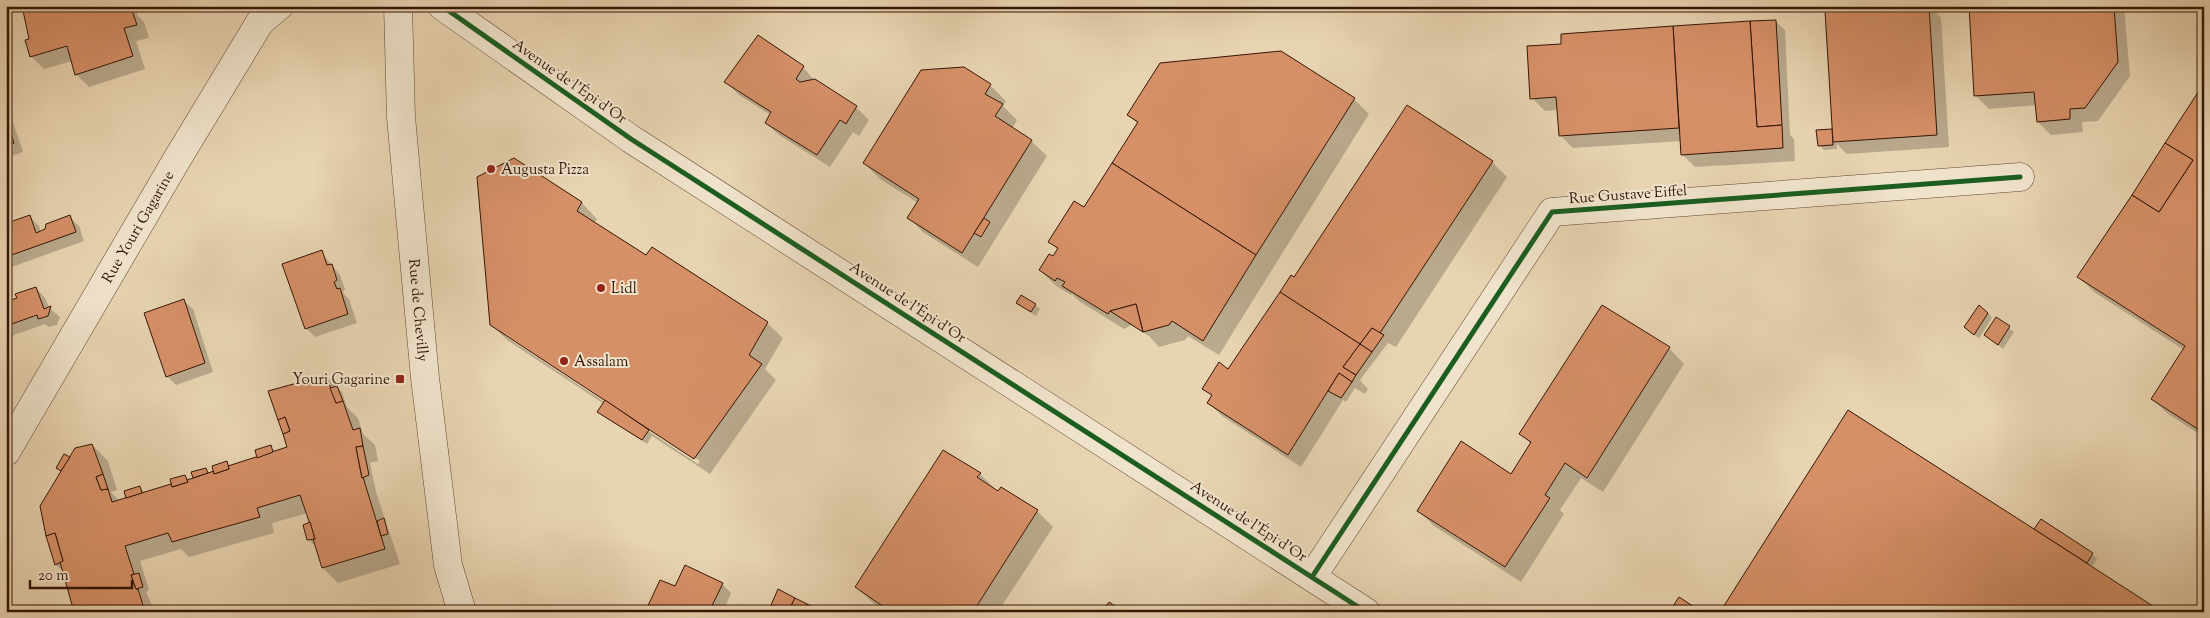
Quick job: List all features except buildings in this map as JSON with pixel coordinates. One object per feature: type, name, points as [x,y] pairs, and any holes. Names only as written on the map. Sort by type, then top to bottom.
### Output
[{"type":"street","name":"Rue Youri Gagarine","points":[[6,452],[176,160],[260,22],[279,6]]},
{"type":"street","name":"Rue de Chevilly","points":[[398,6],[401,117],[425,378],[448,565],[462,612]]},
{"type":"street","name":"Avenue de l'Épi d'Or","points":[[442,6],[631,139],[1366,612]]},
{"type":"street","name":"Rue Gustave Eiffel","points":[[1312,577],[1552,212],[2020,177]]},
{"type":"cycle path","points":[[442,6],[631,139],[1366,612]]},
{"type":"cycle path","points":[[1312,577],[1552,212],[2020,177]]},
{"type":"place","name":"Augusta Pizza","points":[[491,169]]},
{"type":"place","name":"Lidl","points":[[601,288]]},
{"type":"place","name":"Assalam","points":[[564,361]]},
{"type":"place","name":"Youri Gagarine","points":[[400,379]]}]
